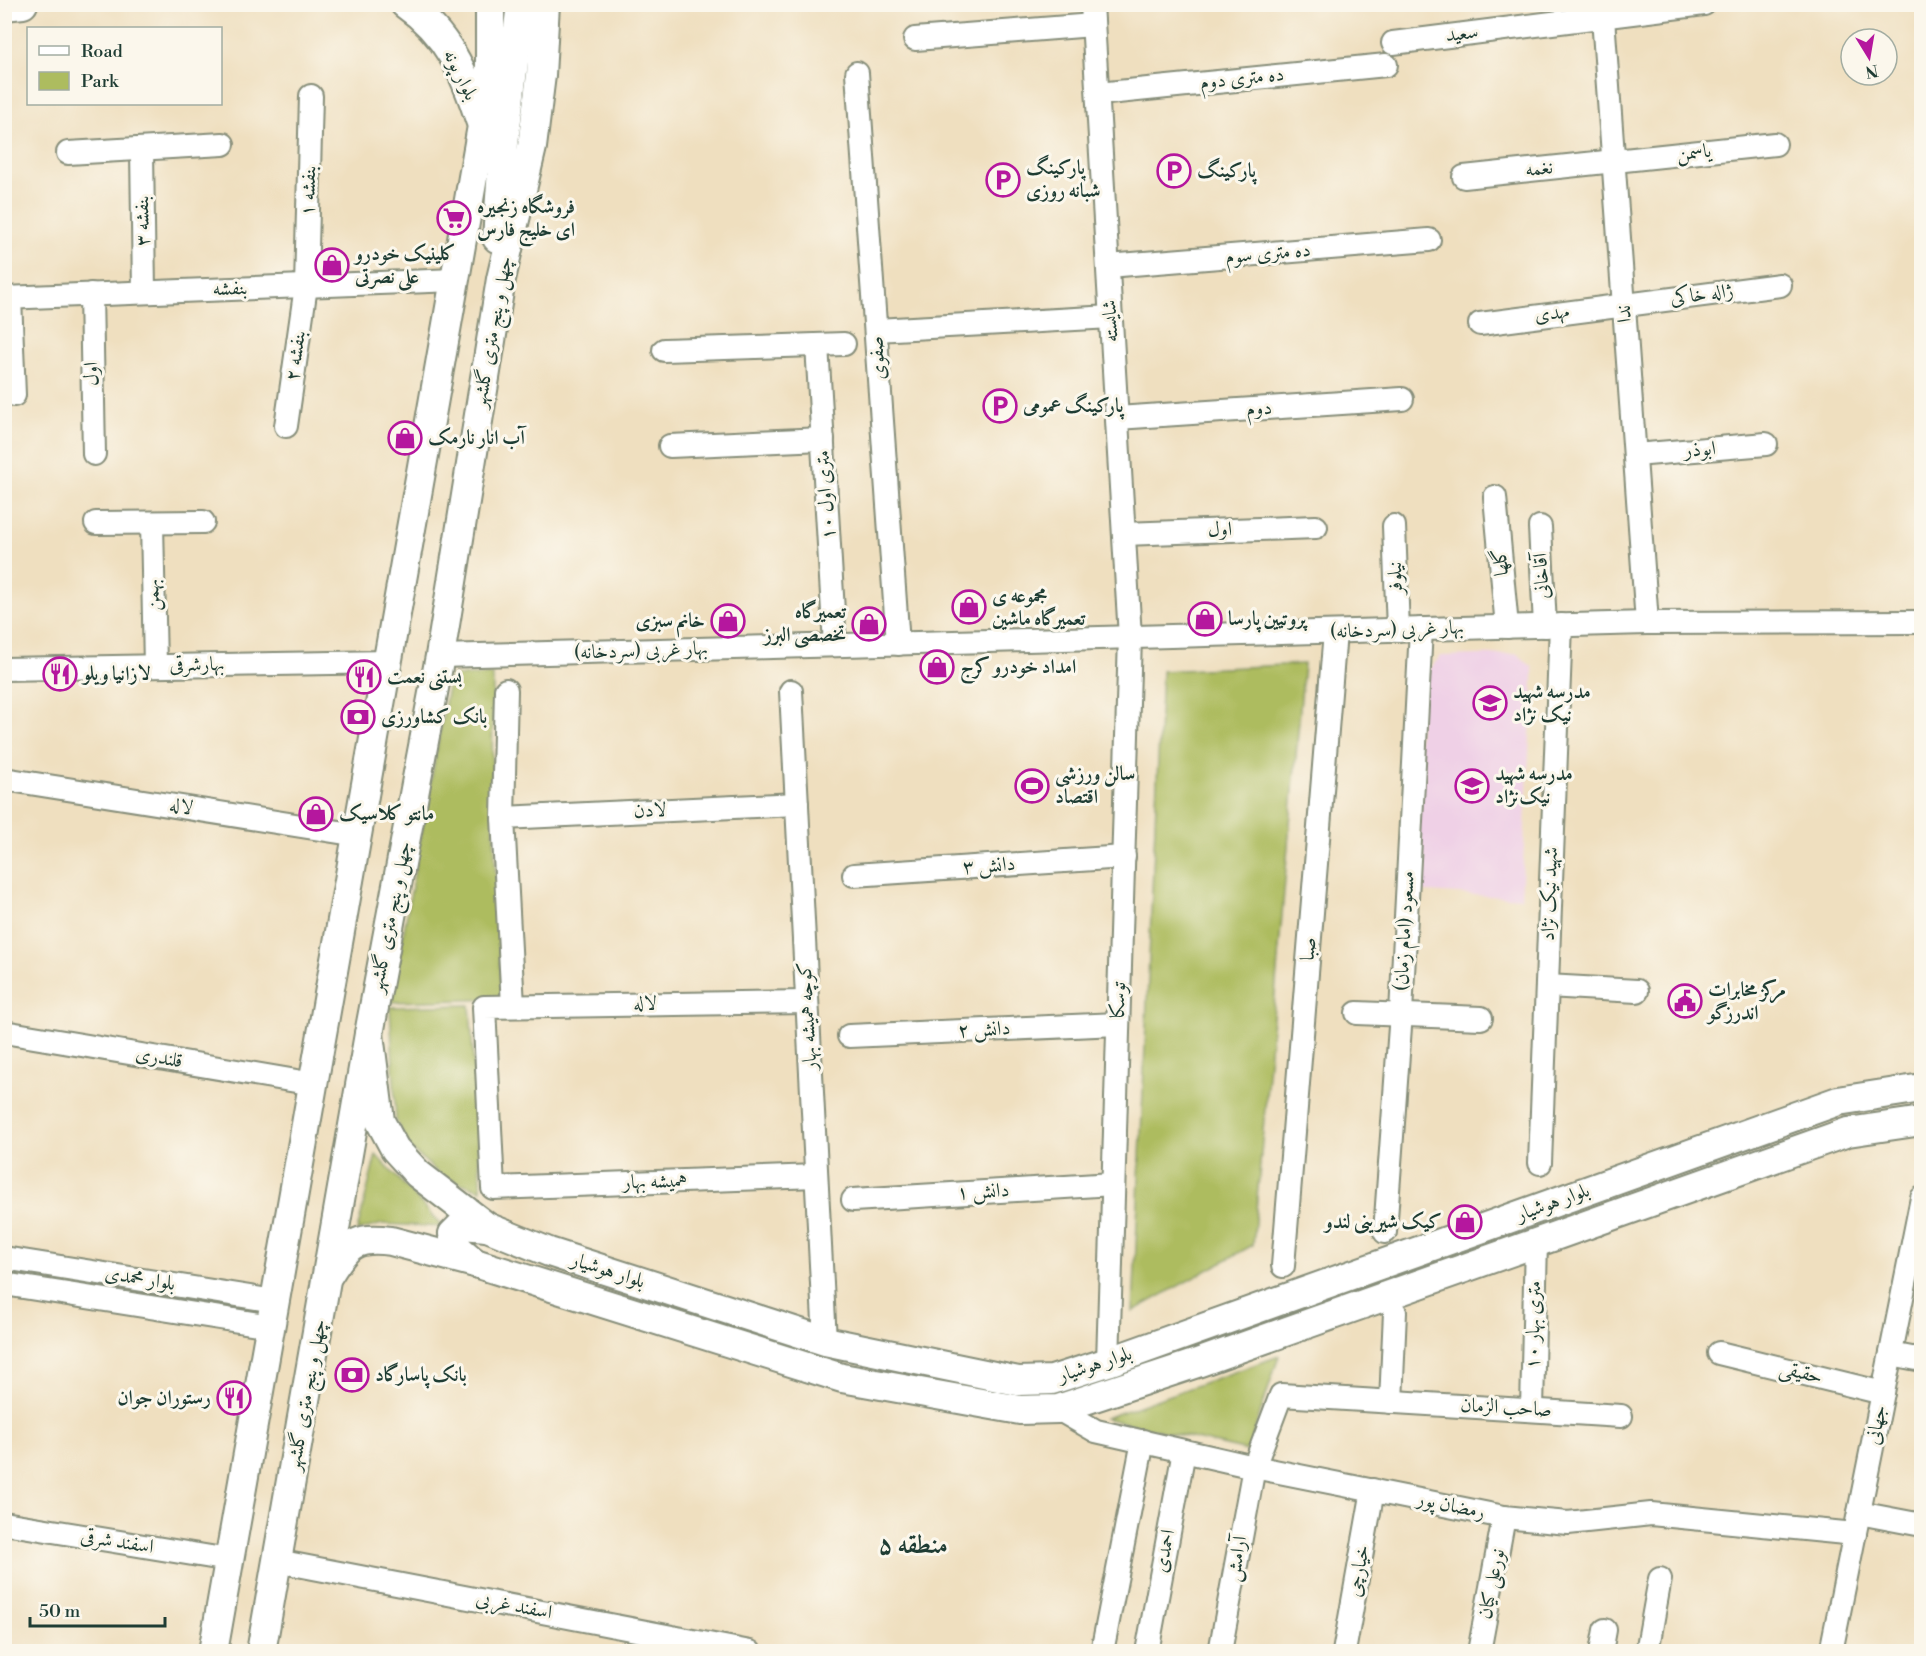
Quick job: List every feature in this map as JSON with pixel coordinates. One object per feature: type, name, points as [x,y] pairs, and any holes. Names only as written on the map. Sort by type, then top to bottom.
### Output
[{"type":"main road","points":[[4,6],[23,4]]},
{"type":"main road","name":"بلوار پونه","points":[[405,4],[422,16],[455,56],[468,84],[482,126]]},
{"type":"main road","points":[[213,1652],[482,126],[490,66],[490,4]]},
{"type":"main road","name":"چهل و پنج متری گلشهر","points":[[261,1652],[329,1274],[369,1034],[440,656],[501,279],[532,147],[542,75],[527,5]]},
{"type":"main road","name":"بلوار هوشیار","points":[[369,1034],[380,1121],[395,1149],[418,1174],[487,1227],[549,1252],[825,1341],[1018,1381],[1052,1380],[1108,1362],[1838,1101],[1922,1088]]},
{"type":"main road","name":"بلوار هوشیار","points":[[329,1274],[344,1251],[353,1243],[377,1239],[475,1263],[842,1378],[1020,1410],[1058,1409],[1200,1362],[1848,1132],[1922,1121]]},
{"type":"main road","points":[[1607,1184],[1604,1200],[1614,1214]]},
{"type":"main road","points":[[1544,1206],[1557,1216],[1545,1238]]},
{"type":"main road","points":[[475,1263],[456,1247],[453,1234],[462,1225],[487,1227]]},
{"type":"street","name":"سعید","points":[[1393,43],[1603,10],[1704,4]]},
{"type":"street","name":"ندا","points":[[1603,10],[1647,623]]},
{"type":"street","points":[[915,39],[1093,15]]},
{"type":"street","name":"شایسته","points":[[1093,15],[1130,637]]},
{"type":"street","name":"ده متری دوم","points":[[1098,94],[1386,65]]},
{"type":"street","name":"صفوی","points":[[857,73],[898,644]]},
{"type":"street","name":"بنفشه ۱","points":[[306,286],[311,96]]},
{"type":"street","points":[[68,153],[223,144]]},
{"type":"street","name":"یاسمن","points":[[1614,162],[1775,144]]},
{"type":"street","name":"بنفشه ۳","points":[[142,150],[144,292]]},
{"type":"street","name":"نغمه","points":[[1464,177],[1614,162]]},
{"type":"street","name":"ده متری سوم","points":[[1108,266],[1429,240]]},
{"type":"street","name":"بنفشه","points":[[7,298],[455,280]]},
{"type":"street","name":"ژاله خاکی","points":[[1624,305],[1780,285]]},
{"type":"street","name":"بنفشه ۲","points":[[286,426],[306,286]]},
{"type":"street","name":"اول","points":[[90,294],[94,454]]},
{"type":"street","points":[[7,298],[15,395]]},
{"type":"street","name":"مهدی","points":[[1480,324],[1624,305]]},
{"type":"street","points":[[876,330],[1111,317]]},
{"type":"street","points":[[663,350],[844,344]]},
{"type":"street","name":"۱۰ متری اول","points":[[817,345],[836,645]]},
{"type":"street","name":"دوم","points":[[1117,418],[1402,399]]},
{"type":"street","points":[[670,446],[823,439]]},
{"type":"street","name":"ابوذر","points":[[1635,456],[1766,444]]},
{"type":"street","name":"گلها","points":[[1495,497],[1507,627]]},
{"type":"street","points":[[96,523],[203,522]]},
{"type":"street","name":"بهمن","points":[[152,523],[155,666]]},
{"type":"street","name":"نیلوفر","points":[[1394,526],[1398,630]]},
{"type":"street","name":"آقاخانی","points":[[1540,526],[1553,626]]},
{"type":"street","name":"اول","points":[[1124,534],[1316,527]]},
{"type":"street","name":"بهار غربی (سردخانه)","points":[[440,656],[1647,623],[1922,622]]},
{"type":"street","name":"شهید نیک نژاد","points":[[1540,1163],[1547,986],[1553,626]]},
{"type":"street","name":"مسعود (امام زمان)","points":[[1385,1232],[1401,1014],[1421,629]]},
{"type":"street","name":"صبا","points":[[1283,1266],[1335,632]]},
{"type":"street","name":"توسکا","points":[[1108,1362],[1130,637]]},
{"type":"street","name":"بهارشرقی","points":[[4,669],[389,662]]},
{"type":"street","points":[[506,690],[503,818],[513,1006]]},
{"type":"street","name":"کوچه همیشه بهار","points":[[791,691],[825,1341]]},
{"type":"street","name":"لاله","points":[[4,779],[358,835]]},
{"type":"street","name":"لادن","points":[[503,818],[797,804]]},
{"type":"street","name":"دانش ۳","points":[[854,875],[1124,857]]},
{"type":"street","points":[[1547,986],[1637,991]]},
{"type":"street","name":"لاله","points":[[494,1188],[484,1007],[807,1002]]},
{"type":"street","points":[[1357,1013],[1481,1018]]},
{"type":"street","name":"دانش ۲","points":[[849,1036],[1118,1024]]},
{"type":"street","name":"قلندری","points":[[4,1032],[314,1084]]},
{"type":"street","name":"همیشه بهار","points":[[494,1188],[816,1176]]},
{"type":"street","name":"دانش ۱","points":[[853,1200],[1113,1184]]},
{"type":"street","name":"جهانی","points":[[1832,1652],[1891,1354],[1917,1246],[1922,1198]]},
{"type":"street","name":"۱۰ متری بهار","points":[[1532,1409],[1545,1238]]},
{"type":"street","name":"بلوار محمدی","points":[[4,1258],[222,1292],[273,1313]]},
{"type":"street","name":"بلوار محمدی","points":[[4,1284],[215,1318],[273,1313]]},
{"type":"street","points":[[215,1318],[229,1311],[228,1299],[222,1292]]},
{"type":"street","points":[[1391,1402],[1395,1312]]},
{"type":"street","name":"حقیقی","points":[[1719,1353],[1883,1393]]},
{"type":"street","points":[[1891,1354],[1922,1360]]},
{"type":"street","name":"صاحب الزمان","points":[[1254,1467],[1281,1395],[1621,1416]]},
{"type":"street","name":"رمضان پور","points":[[1058,1409],[1096,1431],[1254,1467],[1504,1517],[1569,1523],[1651,1514],[1922,1525]]},
{"type":"street","points":[[1102,1652],[1143,1441]]},
{"type":"street","name":"احمدی","points":[[1147,1652],[1184,1451]]},
{"type":"street","name":"آرامش","points":[[1220,1652],[1254,1467]]},
{"type":"street","name":"خیارچی","points":[[1344,1652],[1373,1490]]},
{"type":"street","name":"نورعلی کیان","points":[[1479,1652],[1504,1517]]},
{"type":"street","name":"اسفند شرقی","points":[[4,1523],[229,1560]]},
{"type":"street","name":"اسفند غربی","points":[[277,1561],[716,1648],[750,1652]]},
{"type":"street","points":[[1647,1652],[1660,1580]]},
{"type":"shaded area","name":"مدرسه شهید نیک‌نژاد","points":[[1518,654],[1533,668],[1521,898],[1411,891],[1422,677],[1441,656]]},
{"type":"green space","points":[[1304,664],[1253,1245],[1133,1311],[1162,671]]},
{"type":"green space","points":[[493,675],[492,786],[501,999],[391,1002],[450,676]]},
{"type":"green space","points":[[470,1005],[481,1190],[443,1177],[411,1149],[396,1121],[390,1007]]},
{"type":"green space","points":[[376,1155],[443,1227],[382,1224],[357,1231]]},
{"type":"green space","points":[[1279,1356],[1248,1451],[1105,1418]]},
{"type":"place","name":"پارکینگ","points":[[1174,171]]},
{"type":"place","name":"پارکینگ شبانه روزی","points":[[1003,180]]},
{"type":"place","name":"فروشگاه زنجیره ای خلیج فارس","points":[[454,218]]},
{"type":"place","name":"کلینیک خودرو علی نصرتی","points":[[332,265]]},
{"type":"place","name":"پارکینگ عمومی","points":[[1000,406]]},
{"type":"place","name":"آب انار نارمک","points":[[405,438]]},
{"type":"place","name":"مجموعه ی تعمیرگاه ماشین","points":[[969,607]]},
{"type":"place","name":"پروتیین پارسا","points":[[1205,619]]},
{"type":"place","name":"خانم سبزی","points":[[728,621]]},
{"type":"place","name":"تعمیرگاه تخصصی البرز","points":[[869,624]]},
{"type":"place","name":"امداد خودرو کرج","points":[[937,667]]},
{"type":"place","name":"لازانیا ویلو","points":[[60,674]]},
{"type":"place","name":"بستنی نعمت","points":[[364,677]]},
{"type":"place","name":"مدرسه شهید نیک نژاد","points":[[1490,703]]},
{"type":"place","name":"بانک کشاورزی","points":[[358,717]]},
{"type":"place","name":"سالن ورزشی اقتصاد","points":[[1032,786]]},
{"type":"place","name":"مدرسه شهید نیک‌نژاد","points":[[1472,786]]},
{"type":"place","name":"مانتو کلاسیک","points":[[316,814]]},
{"type":"place","name":"مرکز مخابرات اندرزگو","points":[[1685,1001]]},
{"type":"place","name":"کیک شیرینی لندو","points":[[1465,1222]]},
{"type":"place","name":"بانک پاسارگاد","points":[[352,1375]]},
{"type":"place","name":"رستوران جوان","points":[[234,1398]]},
{"type":"district","name":"منطقه ۵","points":[[913,1545]]}]
